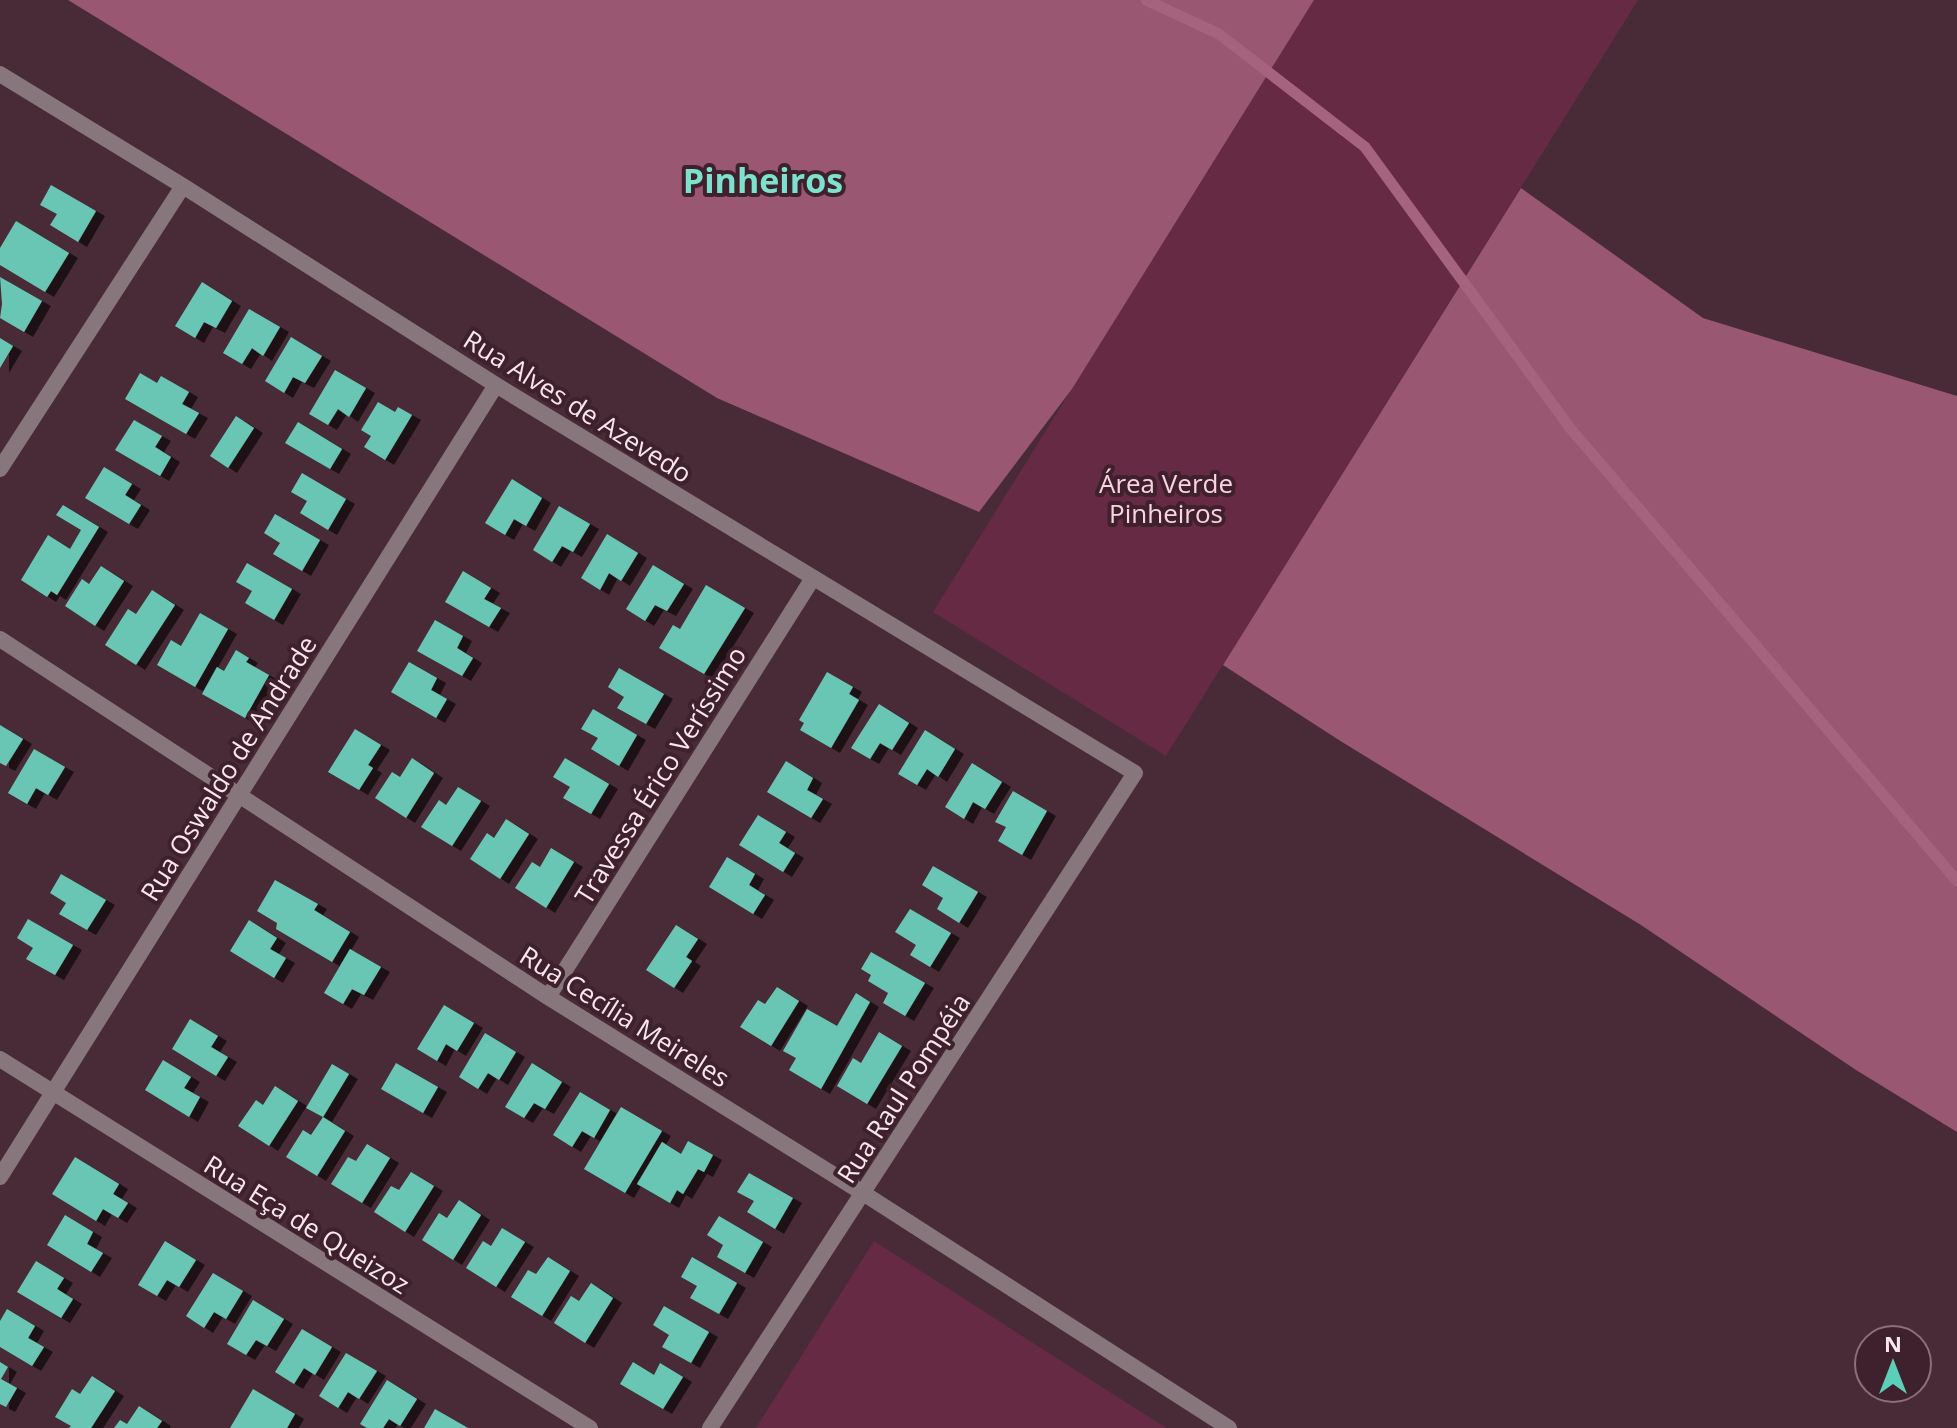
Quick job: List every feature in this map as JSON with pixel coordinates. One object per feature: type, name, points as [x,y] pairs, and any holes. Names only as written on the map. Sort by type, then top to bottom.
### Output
[{"type":"street","name":"Rua Alves de Azevedo","points":[[0,74],[496,385],[1135,773]]},
{"type":"street","points":[[0,469],[183,186]]},
{"type":"street","name":"Rua Oswaldo de Andrade","points":[[0,1177],[496,385]]},
{"type":"street","name":"Travessa Érico Veríssimo","points":[[548,997],[813,578]]},
{"type":"street","name":"Rua Cecília Meireles","points":[[0,639],[548,997],[863,1193],[1229,1428]]},
{"type":"street","name":"Rua Raul Pompéia","points":[[710,1428],[1135,773]]},
{"type":"street","name":"Rua Eça de Queizoz","points":[[0,1059],[590,1428]]},
{"type":"green space","name":"Área Verde Pinheiros","points":[[1314,0],[1638,0],[1166,756],[933,612]]},
{"type":"green space","points":[[874,1241],[1166,1428],[756,1428]]},
{"type":"shaded area","points":[[68,0],[1314,0],[1072,389],[979,512],[717,398]]},
{"type":"shaded area","points":[[1521,188],[1703,318],[1957,396],[1957,1132],[1856,1070],[1641,925],[1342,742],[1223,665]]},
{"type":"building","points":[[51,185],[96,211],[78,242],[50,225],[57,214],[40,205]]},
{"type":"building","points":[[16,221],[69,253],[45,292],[0,265],[0,248]]},
{"type":"building","points":[[0,277],[42,301],[24,332],[0,318]]},
{"type":"building","points":[[202,282],[232,301],[216,328],[204,322],[195,338],[175,326]]},
{"type":"building","points":[[249,309],[280,327],[263,356],[252,348],[242,364],[223,353]]},
{"type":"building","points":[[291,337],[322,356],[305,383],[293,377],[284,393],[265,381]]},
{"type":"building","points":[[0,338],[13,346],[0,368]]},
{"type":"building","points":[[335,370],[366,388],[349,417],[338,409],[328,425],[309,414]]},
{"type":"building","points":[[140,373],[157,383],[161,376],[189,392],[182,404],[199,413],[186,434],[125,399]]},
{"type":"building","points":[[378,402],[395,412],[398,407],[412,415],[385,460],[364,447],[371,436],[361,430]]},
{"type":"building","points":[[236,416],[254,428],[228,468],[210,456]]},
{"type":"building","points":[[134,420],[162,436],[155,447],[171,457],[160,476],[115,450]]},
{"type":"building","points":[[298,422],[342,449],[330,469],[285,443]]},
{"type":"building","points":[[104,467],[132,484],[125,495],[141,505],[129,524],[85,498]]},
{"type":"building","points":[[302,473],[346,499],[328,530],[300,513],[307,501],[291,492]]},
{"type":"building","points":[[512,479],[542,498],[526,526],[514,519],[505,535],[485,523]]},
{"type":"building","points":[[63,505],[99,527],[57,595],[51,591],[47,597],[21,580],[48,535],[70,549],[81,530],[56,515]]},
{"type":"building","points":[[559,506],[590,524],[573,552],[562,546],[552,562],[533,550]]},
{"type":"building","points":[[275,514],[320,540],[302,571],[273,554],[280,543],[264,533]]},
{"type":"building","points":[[607,534],[638,553],[621,581],[609,573],[600,590],[581,578]]},
{"type":"building","points":[[247,563],[292,589],[274,620],[245,603],[252,591],[236,582]]},
{"type":"building","points":[[653,565],[684,584],[667,611],[655,605],[645,621],[626,609]]},
{"type":"building","points":[[101,566],[124,581],[95,626],[65,606],[82,579],[89,584]]},
{"type":"building","points":[[463,571],[491,588],[484,599],[501,608],[489,627],[445,602]]},
{"type":"building","points":[[706,585],[745,608],[704,674],[659,648],[673,625],[680,629]]},
{"type":"building","points":[[152,590],[175,605],[136,665],[105,645],[128,609],[136,614]]},
{"type":"building","points":[[200,613],[228,629],[195,687],[157,665],[171,640],[181,646]]},
{"type":"building","points":[[435,620],[463,636],[457,648],[473,658],[462,676],[417,651]]},
{"type":"building","points":[[236,650],[249,658],[246,662],[269,675],[245,718],[202,694],[217,667],[224,671]]},
{"type":"building","points":[[409,662],[437,678],[431,690],[447,699],[436,718],[391,692]]},
{"type":"building","points":[[619,668],[664,694],[646,724],[617,708],[624,697],[608,687]]},
{"type":"building","points":[[827,672],[853,687],[849,694],[859,700],[831,748],[800,730],[804,723],[799,720]]},
{"type":"building","points":[[879,704],[909,723],[892,750],[880,743],[870,759],[851,748]]},
{"type":"building","points":[[593,709],[637,735],[619,766],[591,749],[598,738],[581,729]]},
{"type":"building","points":[[0,725],[23,739],[6,766],[0,763]]},
{"type":"building","points":[[355,729],[381,745],[368,765],[373,768],[359,790],[328,772]]},
{"type":"building","points":[[925,730],[955,749],[938,777],[927,769],[917,785],[898,774]]},
{"type":"building","points":[[34,749],[65,767],[48,795],[36,788],[27,804],[8,793]]},
{"type":"building","points":[[412,758],[434,773],[406,818],[375,798],[392,772],[400,777]]},
{"type":"building","points":[[565,758],[609,784],[591,814],[563,798],[570,787],[553,777]]},
{"type":"building","points":[[786,761],[813,778],[807,790],[823,799],[811,818],[767,792]]},
{"type":"building","points":[[972,763],[1002,782],[985,809],[973,802],[964,819],[945,807]]},
{"type":"building","points":[[458,787],[481,801],[452,846],[421,827],[439,800],[446,805]]},
{"type":"building","points":[[1013,791],[1047,811],[1022,855],[998,841],[1006,827],[995,822]]},
{"type":"building","points":[[758,815],[786,832],[779,843],[795,853],[783,872],[739,845]]},
{"type":"building","points":[[506,819],[529,834],[500,879],[470,859],[487,833],[494,838]]},
{"type":"building","points":[[551,848],[574,862],[546,908],[515,888],[532,862],[540,867]]},
{"type":"building","points":[[727,857],[755,874],[749,885],[765,895],[753,914],[709,887]]},
{"type":"building","points":[[933,866],[978,892],[959,923],[937,909],[943,898],[922,885]]},
{"type":"building","points":[[61,874],[106,900],[87,930],[59,914],[66,903],[50,893]]},
{"type":"building","points":[[275,880],[318,904],[314,910],[350,932],[332,962],[276,929],[277,923],[257,911]]},
{"type":"building","points":[[910,909],[951,933],[930,967],[910,955],[916,945],[895,932]]},
{"type":"building","points":[[28,919],[73,945],[55,975],[26,959],[33,948],[17,938]]},
{"type":"building","points":[[249,920],[277,938],[270,949],[286,958],[274,978],[230,951]]},
{"type":"building","points":[[676,925],[698,939],[686,957],[692,961],[674,988],[646,970]]},
{"type":"building","points":[[350,949],[381,967],[364,995],[352,989],[343,1004],[324,993]]},
{"type":"building","points":[[871,952],[925,983],[905,1016],[883,1003],[888,993],[868,981],[871,975],[861,969]]},
{"type":"building","points":[[777,987],[799,1001],[771,1046],[740,1027],[758,1000],[765,1004]]},
{"type":"building","points":[[856,993],[870,1002],[821,1089],[789,1070],[796,1058],[783,1051],[807,1009],[837,1026]]},
{"type":"building","points":[[444,1005],[474,1023],[457,1051],[446,1044],[437,1061],[417,1049]]},
{"type":"building","points":[[190,1019],[218,1036],[211,1047],[228,1057],[216,1076],[172,1049]]},
{"type":"building","points":[[879,1032],[902,1046],[867,1104],[837,1086],[853,1058],[861,1063]]},
{"type":"building","points":[[485,1033],[516,1052],[499,1080],[488,1073],[478,1089],[459,1077]]},
{"type":"building","points":[[163,1060],[191,1077],[184,1088],[200,1097],[189,1117],[145,1090]]},
{"type":"building","points":[[396,1063],[438,1087],[423,1113],[381,1089]]},
{"type":"building","points":[[532,1063],[562,1082],[545,1109],[534,1103],[524,1118],[505,1107]]},
{"type":"building","points":[[332,1064],[349,1074],[323,1117],[306,1108]]},
{"type":"building","points":[[275,1086],[298,1101],[269,1146],[238,1126],[256,1100],[263,1105]]},
{"type":"building","points":[[580,1092],[610,1110],[594,1138],[582,1131],[572,1147],[553,1135]]},
{"type":"building","points":[[621,1107],[662,1131],[625,1193],[584,1169]]},
{"type":"building","points":[[323,1117],[345,1131],[317,1176],[286,1157],[303,1130],[311,1135]]},
{"type":"building","points":[[688,1141],[713,1155],[704,1172],[698,1169],[683,1194],[677,1190],[670,1203],[637,1184],[662,1142],[681,1154]]},
{"type":"building","points":[[367,1144],[390,1158],[362,1203],[331,1184],[348,1157],[356,1161]]},
{"type":"building","points":[[75,1157],[119,1184],[113,1194],[128,1203],[118,1218],[103,1209],[96,1221],[52,1194]]},
{"type":"building","points":[[411,1172],[434,1186],[405,1232],[374,1212],[391,1186],[399,1190]]},
{"type":"building","points":[[749,1173],[793,1198],[775,1229],[747,1212],[754,1201],[737,1192]]},
{"type":"building","points":[[459,1200],[481,1215],[453,1260],[422,1240],[439,1213],[447,1218]]},
{"type":"building","points":[[65,1215],[93,1232],[87,1244],[103,1253],[91,1272],[47,1245]]},
{"type":"building","points":[[719,1216],[763,1242],[745,1273],[717,1257],[723,1245],[707,1235]]},
{"type":"building","points":[[502,1228],[525,1242],[496,1287],[466,1268],[483,1241],[491,1246]]},
{"type":"building","points":[[165,1241],[196,1260],[179,1287],[167,1280],[157,1296],[138,1285]]},
{"type":"building","points":[[548,1257],[570,1271],[542,1316],[511,1297],[528,1270],[536,1274]]},
{"type":"building","points":[[692,1257],[737,1283],[719,1314],[690,1298],[697,1286],[681,1277]]},
{"type":"building","points":[[36,1261],[64,1278],[57,1289],[73,1299],[61,1318],[17,1292]]},
{"type":"building","points":[[213,1273],[243,1291],[226,1319],[214,1312],[204,1328],[186,1316]]},
{"type":"building","points":[[591,1283],[613,1298],[585,1343],[554,1323],[571,1296],[579,1301]]},
{"type":"building","points":[[253,1300],[284,1319],[267,1346],[256,1340],[246,1355],[227,1344]]},
{"type":"building","points":[[664,1306],[709,1332],[691,1363],[662,1347],[669,1335],[653,1325]]},
{"type":"building","points":[[7,1309],[35,1326],[28,1338],[44,1347],[32,1366],[0,1347],[0,1321]]},
{"type":"building","points":[[302,1329],[332,1347],[315,1375],[304,1368],[294,1384],[275,1372]]},
{"type":"building","points":[[346,1353],[377,1371],[359,1399],[348,1392],[338,1408],[319,1396]]},
{"type":"building","points":[[0,1362],[8,1367],[1,1379],[17,1388],[6,1407],[0,1404]]},
{"type":"building","points":[[633,1362],[654,1375],[660,1363],[683,1377],[663,1409],[620,1384]]},
{"type":"building","points":[[92,1376],[115,1391],[91,1428],[69,1428],[71,1426],[55,1417],[72,1389],[80,1394]]},
{"type":"building","points":[[387,1380],[417,1399],[400,1426],[389,1419],[383,1428],[367,1428],[360,1424]]},
{"type":"building","points":[[253,1389],[295,1414],[287,1428],[230,1428]]},
{"type":"building","points":[[139,1406],[162,1421],[157,1428],[114,1428],[120,1420],[127,1424]]},
{"type":"building","points":[[435,1409],[468,1428],[424,1428]]},
{"type":"waterway","points":[[1146,0],[1219,34],[1365,147],[1570,428],[1957,881]]},
{"type":"district","name":"Pinheiros","points":[[763,180]]}]
